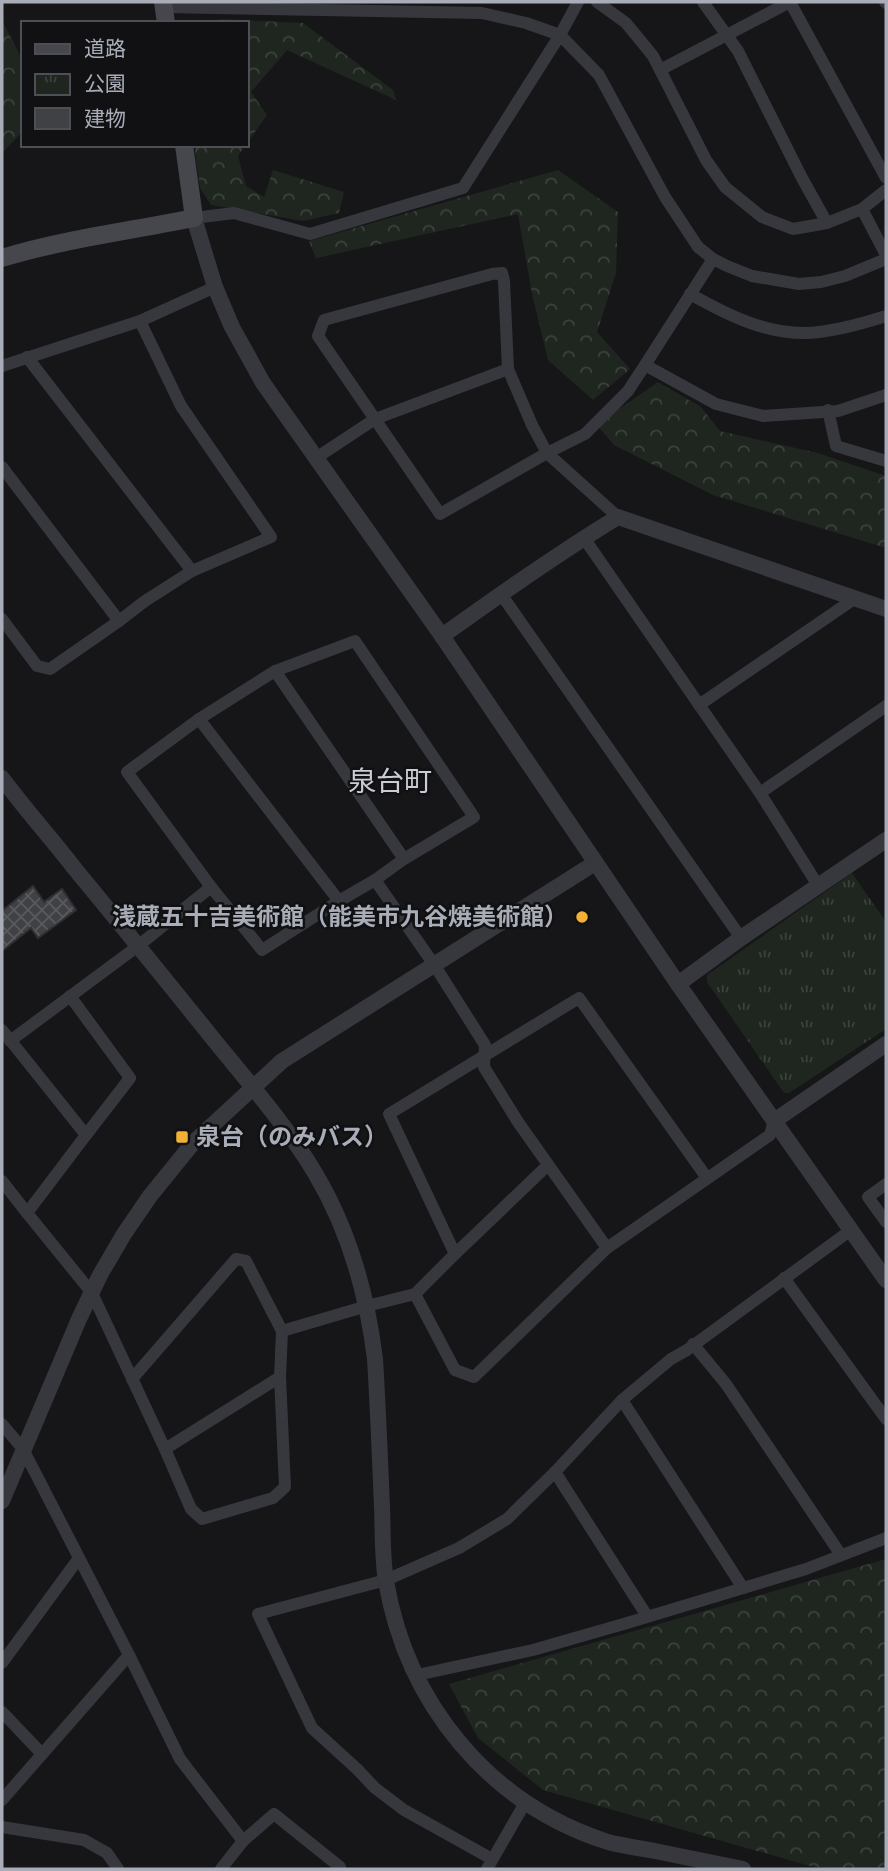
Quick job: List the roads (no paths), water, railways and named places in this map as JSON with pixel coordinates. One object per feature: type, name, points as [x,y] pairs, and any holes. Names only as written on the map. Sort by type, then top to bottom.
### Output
[{"type":"main road","points":[[2,258],[33,248],[194,218],[184,147]]},
{"type":"street","points":[[578,2],[561,35],[463,188],[310,234],[234,213],[194,218],[215,287],[232,327],[263,383],[442,636],[678,984],[886,1280]]},
{"type":"street","points":[[597,2],[626,23],[653,56],[706,160],[726,187],[762,217],[793,229],[827,223],[862,209],[886,190]]},
{"type":"street","points":[[703,2],[738,51],[827,223]]},
{"type":"street","points":[[660,70],[790,2],[886,178]]},
{"type":"street","points":[[165,10],[314,5],[482,13],[526,23],[561,35],[599,75],[665,197],[698,247],[713,259],[752,275],[799,284],[821,282],[845,276],[886,257],[862,209]]},
{"type":"street","points":[[713,259],[628,391],[584,434],[547,453],[440,514],[318,336],[324,320],[502,273],[508,369],[532,425],[547,453],[618,517],[886,609]]},
{"type":"street","points":[[2,366],[140,321],[215,287]]},
{"type":"street","points":[[690,294],[725,314],[766,328],[806,333],[845,327],[886,316]]},
{"type":"street","points":[[2,619],[37,666],[50,669],[145,601],[192,572],[271,537],[181,406],[140,321]]},
{"type":"street","points":[[27,357],[192,572]]},
{"type":"street","points":[[645,365],[716,404],[763,416],[838,411],[886,395]]},
{"type":"street","points":[[316,458],[375,419],[508,369]]},
{"type":"street","points":[[828,410],[836,446],[886,461]]},
{"type":"street","points":[[2,467],[119,621]]},
{"type":"street","points":[[442,636],[618,517]]},
{"type":"street","points":[[584,538],[760,793],[819,887]]},
{"type":"street","points":[[501,594],[741,939]]},
{"type":"street","points":[[699,705],[854,599]]},
{"type":"street","points":[[355,641],[474,817],[262,950],[211,887],[127,772],[199,719],[275,671],[355,641]]},
{"type":"street","points":[[275,671],[404,859]]},
{"type":"street","points":[[760,793],[886,706]]},
{"type":"street","points":[[199,719],[339,901]]},
{"type":"street","points":[[2,778],[253,1088],[301,1152],[316,1175],[348,1241],[367,1306],[375,1359],[386,1580],[406,1653],[440,1718],[476,1761],[539,1812],[609,1842],[743,1869]]},
{"type":"street","points":[[678,984],[886,840]]},
{"type":"street","points":[[2,1501],[92,1293],[124,1234],[193,1143],[282,1062],[595,863]]},
{"type":"street","points":[[376,880],[485,1045],[484,1067],[518,1122],[607,1248]]},
{"type":"street","points":[[86,1135],[6,1035],[70,996],[211,887]]},
{"type":"street","points":[[27,1213],[130,1078],[70,996]]},
{"type":"street","points":[[455,1254],[389,1114],[579,998],[707,1178]]},
{"type":"street","points":[[415,1294],[455,1370],[474,1377],[607,1248],[771,1135],[775,1121],[886,1044]]},
{"type":"street","points":[[282,1331],[415,1294],[548,1165]]},
{"type":"street","points":[[2,1181],[92,1293],[191,1509],[202,1519],[273,1498],[285,1487],[280,1377],[282,1331],[246,1261],[236,1259],[132,1379]]},
{"type":"street","points":[[886,1184],[868,1197],[886,1222]]},
{"type":"street","points":[[525,1803],[490,1864],[404,1810],[375,1788],[312,1728],[258,1614],[386,1580],[459,1548],[507,1518],[622,1401],[671,1359],[851,1230]]},
{"type":"street","points":[[784,1278],[886,1419]]},
{"type":"street","points":[[693,1344],[726,1384],[841,1555]]},
{"type":"street","points":[[165,1449],[280,1377]]},
{"type":"street","points":[[622,1401],[743,1588]]},
{"type":"street","points":[[2,1423],[23,1449],[130,1655],[180,1759],[243,1841]]},
{"type":"street","points":[[555,1472],[647,1616]]},
{"type":"street","points":[[417,1675],[533,1650],[806,1569],[886,1538]]},
{"type":"street","points":[[2,1663],[79,1558]]},
{"type":"street","points":[[2,1800],[130,1655]]},
{"type":"street","points":[[2,1712],[42,1754]]},
{"type":"street","points":[[221,1869],[243,1841],[274,1814],[340,1867],[339,1869]]},
{"type":"street","points":[[2,1827],[84,1840],[107,1853],[118,1869]]},
{"type":"place","name":"浅蔵五十吉美術館（能美市九谷焼美術館）","points":[[582,917]]},
{"type":"place","name":"泉台（のみバス）","points":[[182,1137]]},
{"type":"district","name":"泉台町","points":[[390,781]]}]
